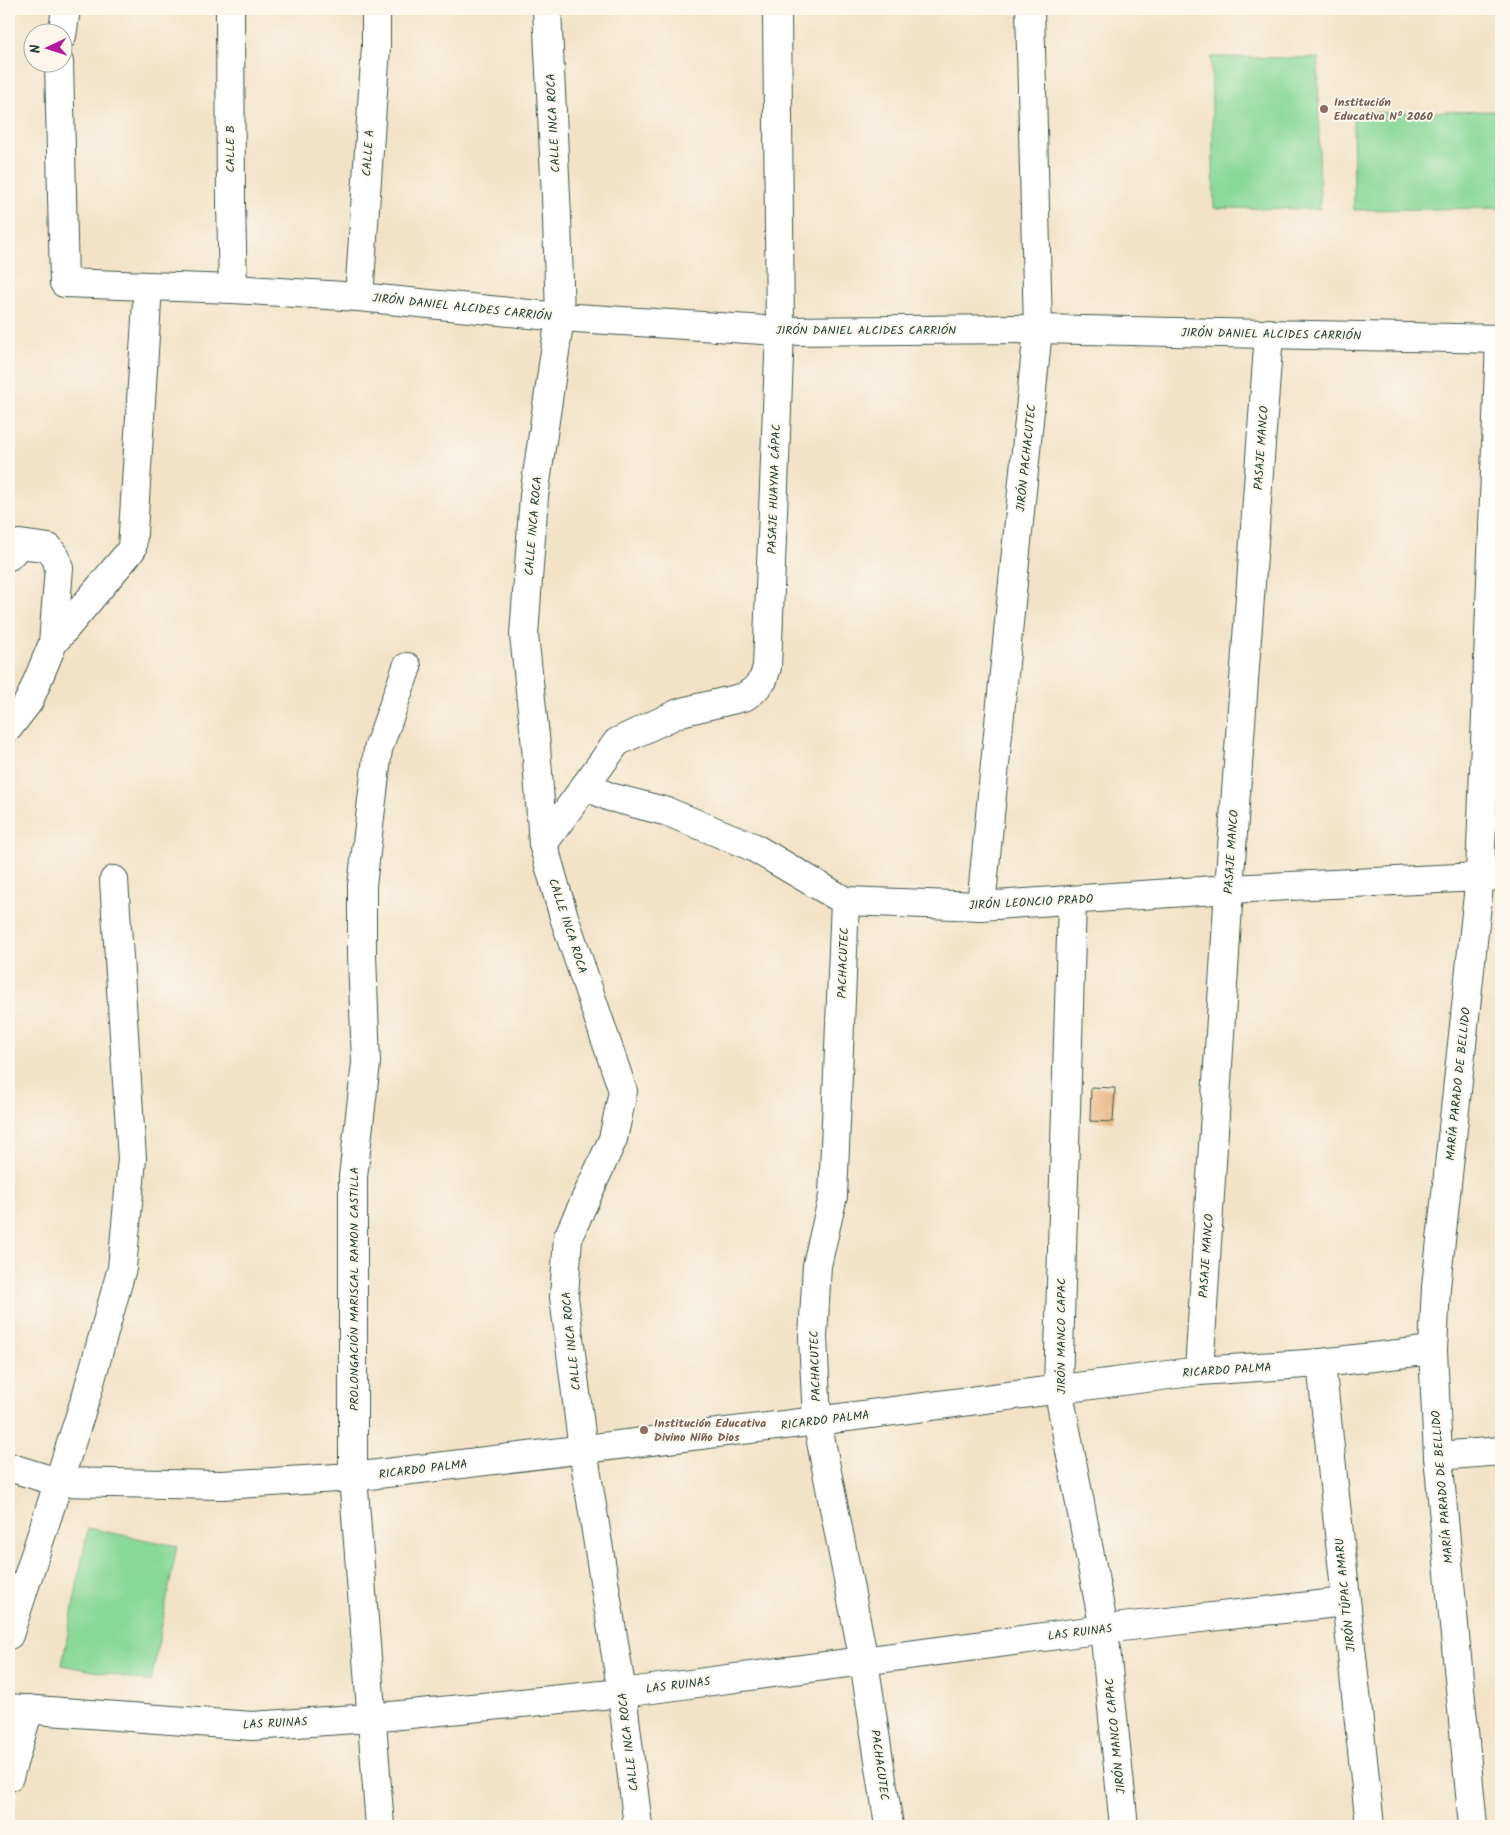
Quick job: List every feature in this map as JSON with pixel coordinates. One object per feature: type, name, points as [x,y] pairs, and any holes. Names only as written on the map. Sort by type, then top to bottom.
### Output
[{"type":"street","points":[[64,22],[66,9]]},
{"type":"street","name":"CALLE B","points":[[230,9],[230,204],[233,289]]},
{"type":"street","name":"CALLE A","points":[[359,297],[376,47],[376,9]]},
{"type":"street","name":"CALLE INCA ROCA","points":[[547,9],[557,208],[560,317],[534,496],[524,635],[536,746],[543,844],[564,917],[623,1091],[613,1139],[568,1237],[564,1297],[583,1450],[622,1693],[638,1826]]},
{"type":"street","name":"PASAJE HUAYNA CÁPAC","points":[[543,844],[617,742],[681,712],[744,697],[754,691],[763,680],[767,667],[780,332],[776,9]]},
{"type":"street","name":"JIRÓN PACHACUTEC","points":[[982,906],[1038,329],[1030,9]]},
{"type":"street","name":"JIRÓN DANIEL ALCIDES CARRIÓN","points":[[59,72],[64,283],[233,289],[359,297],[560,317],[780,332],[1038,329],[1501,339]]},
{"type":"street","points":[[9,727],[29,701],[53,643],[132,549],[148,286]]},
{"type":"street","name":"PASAJE MANCO","points":[[1199,1371],[1229,888],[1269,333]]},
{"type":"street","name":"MARÍA PARADO DE BELLIDO","points":[[1474,1826],[1438,1456],[1432,1350],[1436,1287],[1491,876],[1501,339]]},
{"type":"street","points":[[9,556],[20,544],[49,548],[56,558],[59,568],[53,643]]},
{"type":"street","name":"PROLONGACIÓN MARISCAL RAMON CASTILLA","points":[[380,1826],[378,1783],[370,1718],[353,1477],[354,1177],[366,1063],[362,955],[362,886],[378,749],[406,668]]},
{"type":"street","name":"JIRÓN LEONCIO PRADO","points":[[585,786],[610,797],[668,812],[753,847],[845,901],[982,906],[1229,888],[1491,876]]},
{"type":"street","points":[[9,1635],[57,1482],[86,1398],[122,1268],[132,1158],[114,880]]},
{"type":"street","name":"JIRÓN MANCO CAPAC","points":[[1072,900],[1058,1388],[1104,1629],[1124,1826]]},
{"type":"street","name":"PACHACUTEC","points":[[845,901],[833,1196],[817,1265],[813,1337],[817,1421],[864,1661],[889,1826]]},
{"type":"street","name":"RICARDO PALMA","points":[[9,1467],[57,1482],[222,1485],[353,1477],[817,1421],[1199,1371],[1320,1363],[1432,1350]]},
{"type":"street","name":"JIRÓN TÚPAC AMARU","points":[[1320,1363],[1370,1826]]},
{"type":"street","points":[[1438,1456],[1501,1451]]},
{"type":"street","name":"LAS RUINAS","points":[[19,1709],[252,1726],[370,1718],[622,1693],[1104,1629],[1345,1602]]},
{"type":"street","points":[[9,1777],[19,1709]]},
{"type":"green space","points":[[1211,57],[1318,58],[1320,209],[1214,208]]},
{"type":"green space","points":[[1501,111],[1501,208],[1354,210],[1353,113]]},
{"type":"green space","points":[[88,1528],[177,1546],[151,1682],[62,1665]]},
{"type":"building","points":[[1091,1087],[1115,1088],[1113,1122],[1090,1121]]},
{"type":"place","name":"Institución Educativa Nº 2060","points":[[1324,109]]},
{"type":"place","name":"Institución Educativa Divino Niño Dios","points":[[644,1430]]}]
